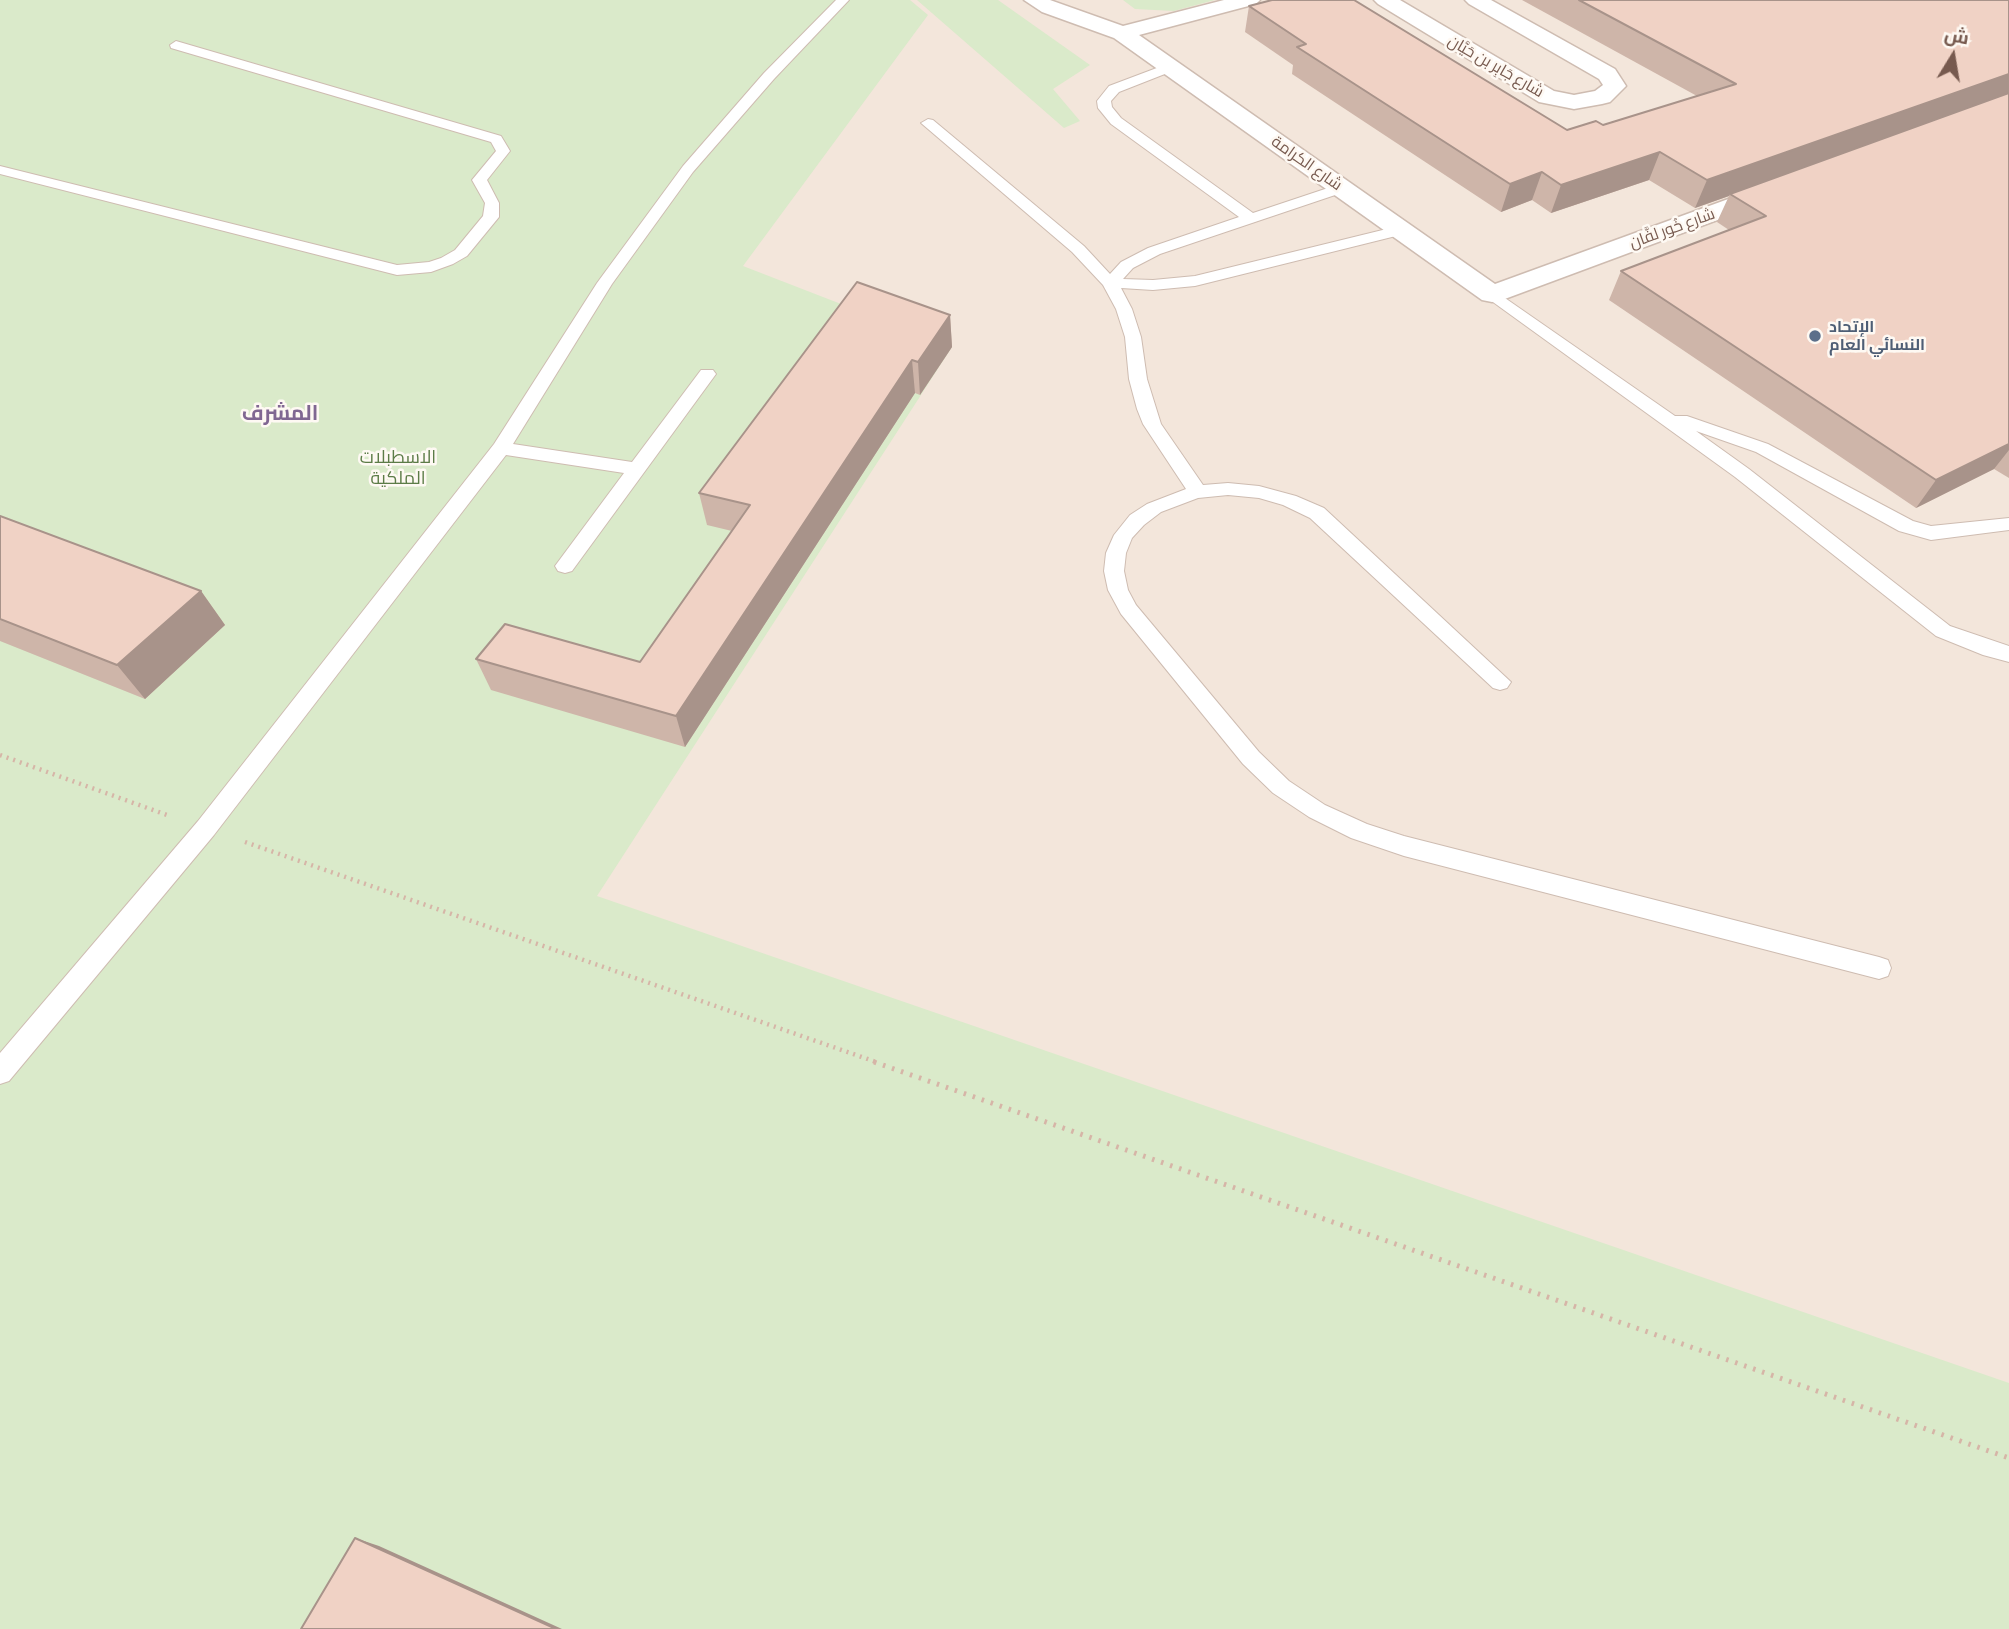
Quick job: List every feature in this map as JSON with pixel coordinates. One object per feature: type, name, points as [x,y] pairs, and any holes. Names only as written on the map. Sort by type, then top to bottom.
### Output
[{"type":"street","name":"شارع الكرامة","points":[[1035,0],[1049,8],[1118,23],[1170,67],[1492,294]]},
{"type":"street","points":[[1118,23],[1250,0]]},
{"type":"street","name":"شارع جَابِر بن حَيَّان","points":[[1385,0],[1548,97],[1574,102],[1602,97],[1615,86],[1608,74],[1476,0]]},
{"type":"street","name":"شارع خُور لفَّان","points":[[1492,294],[1796,183]]},
{"type":"lane","points":[[0,1072],[206,828],[501,448],[605,283],[671,191],[729,120],[843,0]]},
{"type":"lane","points":[[0,170],[397,270],[431,267],[447,261],[461,253],[491,217],[492,203],[480,180],[503,151],[496,139],[176,45]]},
{"type":"lane","points":[[1170,67],[1114,89],[1104,102],[1105,108],[1116,121],[1250,218]]},
{"type":"lane","points":[[928,123],[1078,249],[1110,284],[1124,309],[1133,337],[1138,379],[1149,416],[1198,492]]},
{"type":"lane","points":[[1110,284],[1117,274],[1139,257],[1342,188]]},
{"type":"lane","points":[[1110,284],[1153,285],[1195,281],[1403,230]]},
{"type":"lane","points":[[1492,294],[1742,473],[1943,631],[1990,650],[2009,654]]},
{"type":"lane","points":[[565,566],[706,374]]},
{"type":"lane","points":[[1656,411],[1762,448],[1918,530],[1942,533],[2009,524]]},
{"type":"lane","points":[[501,448],[637,469]]},
{"type":"lane","points":[[1500,682],[1317,513],[1289,500],[1259,492],[1228,489],[1198,492],[1154,508],[1137,520],[1124,535],[1116,553],[1114,571],[1118,590],[1128,609],[1242,748],[1281,787],[1317,811],[1359,831],[1404,846],[1878,968]]},
{"type":"path","points":[[0,755],[2009,1458]]},
{"type":"shaded area","points":[[0,0],[2009,0],[2009,1629],[0,1629]]},
{"type":"green space","name":"الاسطبلات الملكية","points":[[0,0],[910,0],[928,15],[743,266],[952,347],[597,896],[2009,1383],[2009,1629],[0,1629]]},
{"type":"green space","points":[[917,0],[998,0],[1090,65],[1053,89],[1080,121],[1064,128]]},
{"type":"green space","points":[[1123,0],[1215,0],[1174,11],[1135,9]]},
{"type":"building","points":[[1272,0],[1354,0],[1567,130],[1596,121],[1603,125],[1736,84],[1579,0],[2009,0],[2009,74],[1707,180],[1660,152],[1561,185],[1542,172],[1510,184],[1297,47],[1306,44],[1249,6]]},
{"type":"building","points":[[2009,93],[2009,444],[1936,480],[1621,271],[1766,216],[1730,194]]},
{"type":"building","points":[[857,282],[950,315],[918,362],[912,360],[676,716],[476,659],[505,624],[640,662],[750,505],[699,493]]},
{"type":"building","points":[[0,516],[201,591],[117,665],[0,619]]},
{"type":"building","points":[[355,1538],[556,1629],[301,1629]]},
{"type":"place","name":"الإتحاد النسائي العام","points":[[1815,336]]},
{"type":"district","name":"المشرف","points":[[280,413]]}]
